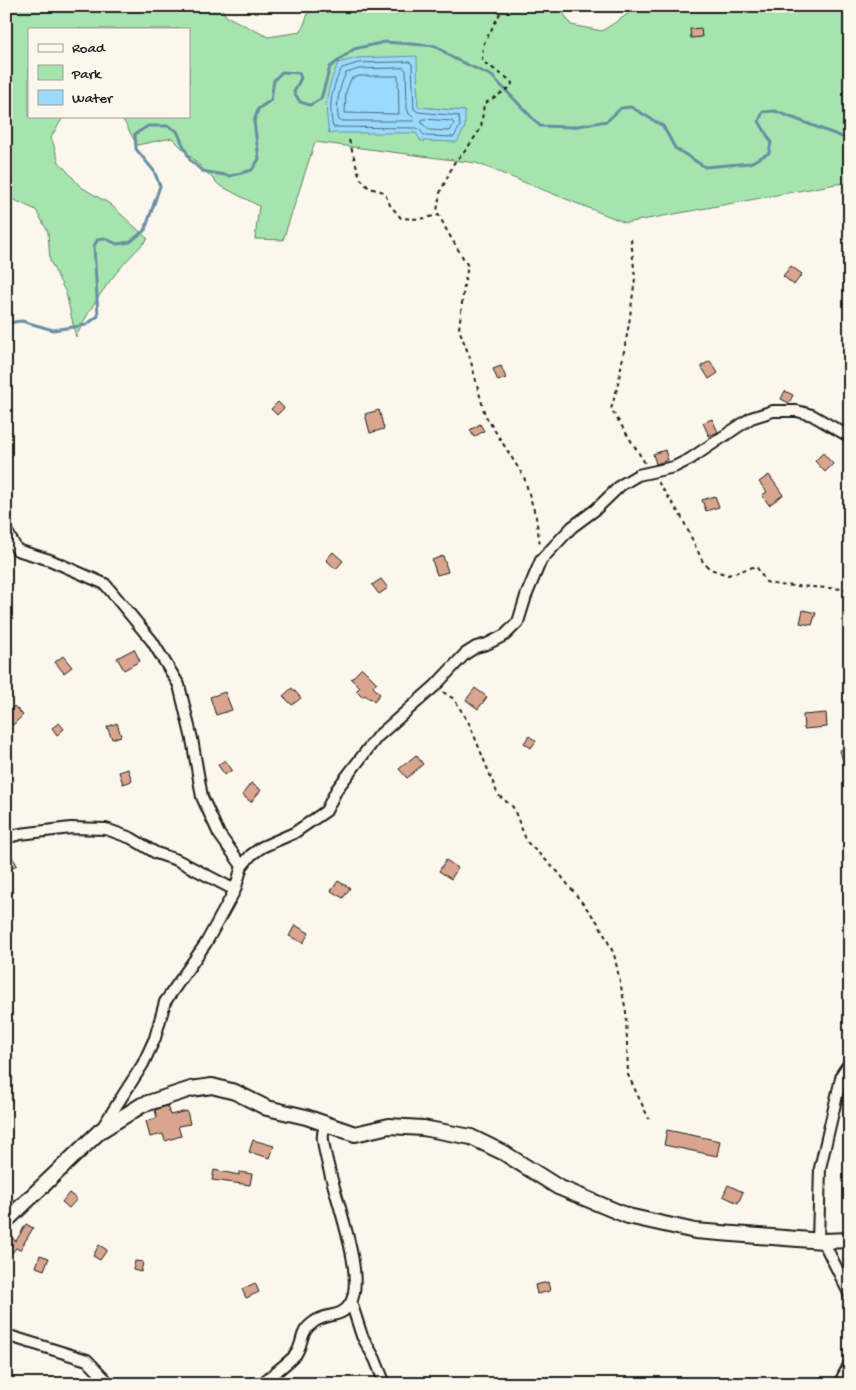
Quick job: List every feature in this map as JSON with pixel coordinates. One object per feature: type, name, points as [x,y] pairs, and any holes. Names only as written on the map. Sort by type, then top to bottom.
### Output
[{"type":"street","points":[[6,1222],[100,1130],[143,1064],[155,1038],[165,1002],[206,943],[235,890],[242,866],[257,851],[294,833],[326,811],[337,789],[376,737],[435,686],[465,654],[476,647],[505,635],[518,622],[526,596],[541,560],[572,527],[595,510],[621,485],[638,475],[674,467],[690,459],[751,418],[773,411],[797,411],[812,415],[850,437]]},
{"type":"street","points":[[6,530],[17,550],[50,560],[105,584],[152,641],[179,685],[192,739],[202,797],[219,834],[242,866]]},
{"type":"street","points":[[6,838],[20,834],[71,828],[106,829],[131,838],[156,853],[177,860],[235,890]]},
{"type":"street","points":[[850,1062],[842,1074],[820,1168],[821,1241],[850,1295]]},
{"type":"street","points":[[100,1130],[142,1105],[191,1090],[212,1086],[236,1092],[267,1108],[306,1117],[355,1134],[389,1126],[422,1128],[471,1136],[504,1153],[558,1187],[628,1216],[695,1231],[821,1241],[850,1240]]},
{"type":"street","points":[[261,1384],[296,1354],[304,1330],[315,1320],[343,1312],[351,1302],[355,1281],[345,1229],[334,1193],[322,1138],[325,1124]]},
{"type":"street","points":[[351,1302],[362,1336],[385,1384]]},
{"type":"street","points":[[6,1335],[87,1360],[110,1384]]},
{"type":"street","points":[[839,1384],[850,1362]]},
{"type":"path","points":[[504,6],[484,45],[482,61],[507,78],[512,83],[511,87],[484,104],[481,128],[466,150],[454,163],[440,193],[438,212],[468,266],[459,329],[470,358],[485,415],[524,477],[536,517],[541,560]]},
{"type":"path","points":[[349,140],[360,178],[369,188],[384,192],[390,205],[400,218],[420,219],[439,215]]},
{"type":"path","points":[[631,239],[635,278],[629,324],[617,389],[611,409],[681,516],[703,562],[710,569],[728,576],[756,566],[766,582],[778,585],[845,589],[850,592]]},
{"type":"path","points":[[435,686],[454,699],[470,725],[498,795],[513,807],[527,842],[558,872],[599,924],[614,954],[626,1012],[628,1074],[649,1119]]},
{"type":"green space","points":[[6,6],[220,6],[226,16],[268,37],[301,32],[311,6],[559,6],[571,25],[602,31],[628,14],[631,6],[850,6],[850,183],[626,223],[476,163],[315,142],[283,240],[255,239],[259,206],[219,185],[172,138],[137,145],[122,118],[190,118],[190,28],[28,28],[28,118],[63,118],[51,137],[59,162],[81,187],[110,204],[148,239],[126,261],[98,297],[76,337],[66,293],[50,261],[48,232],[36,210],[6,196]],"holes":[[[418,107],[465,111],[421,141],[417,133]]]},
{"type":"water","points":[[417,56],[418,107],[465,111],[465,127],[457,142],[421,141],[416,133],[329,133],[327,97],[338,63],[357,58]]},
{"type":"building","points":[[701,28],[702,37],[691,38],[690,29]]},
{"type":"building","points":[[791,266],[802,274],[794,285],[783,276]]},
{"type":"building","points":[[710,361],[718,373],[709,379],[701,366]]},
{"type":"building","points":[[501,366],[506,378],[498,381],[493,369]]},
{"type":"building","points":[[785,391],[793,395],[789,403],[781,399]]},
{"type":"building","points":[[278,402],[284,408],[277,415],[271,409]]},
{"type":"building","points":[[379,410],[384,429],[370,433],[365,414]]},
{"type":"building","points":[[712,419],[718,432],[709,436],[703,423]]},
{"type":"building","points":[[480,424],[484,431],[474,437],[470,430]]},
{"type":"building","points":[[665,450],[668,460],[656,464],[653,454]]},
{"type":"building","points":[[823,453],[833,464],[825,472],[815,461]]},
{"type":"building","points":[[769,475],[783,495],[769,505],[762,495],[767,492],[759,482]]},
{"type":"building","points":[[715,496],[719,507],[706,511],[702,500]]},
{"type":"building","points":[[333,552],[343,561],[336,569],[326,560]]},
{"type":"building","points":[[443,556],[448,572],[437,575],[432,560]]},
{"type":"building","points":[[381,579],[388,588],[379,594],[372,585]]},
{"type":"building","points":[[803,610],[816,613],[812,625],[800,623]]},
{"type":"building","points":[[134,649],[140,661],[124,670],[117,658]]},
{"type":"building","points":[[63,656],[72,667],[64,673],[55,662]]},
{"type":"building","points":[[362,668],[377,683],[373,687],[380,694],[374,701],[365,695],[362,697],[356,691],[360,687],[351,679]]},
{"type":"building","points":[[292,688],[301,698],[292,705],[283,696]]},
{"type":"building","points":[[475,688],[487,697],[478,709],[466,700]]},
{"type":"building","points":[[225,692],[232,710],[216,715],[210,697]]},
{"type":"building","points":[[14,706],[23,715],[13,725],[6,719],[6,715]]},
{"type":"building","points":[[826,713],[827,727],[804,729],[803,715]]},
{"type":"building","points":[[59,723],[64,729],[57,735],[52,728]]},
{"type":"building","points":[[117,723],[121,736],[112,739],[107,727]]},
{"type":"building","points":[[529,736],[536,741],[531,748],[524,743]]},
{"type":"building","points":[[850,748],[850,776],[847,777],[840,750]]},
{"type":"building","points":[[416,755],[423,764],[407,778],[399,769]]},
{"type":"building","points":[[225,760],[232,770],[225,775],[218,765]]},
{"type":"building","points":[[128,769],[132,781],[123,784],[119,772]]},
{"type":"building","points":[[251,783],[261,790],[251,802],[242,795]]},
{"type":"building","points":[[6,847],[17,865],[6,871]]},
{"type":"building","points":[[446,860],[458,868],[451,879],[439,871]]},
{"type":"building","points":[[338,881],[350,888],[343,898],[331,891]]},
{"type":"building","points":[[295,925],[309,933],[303,943],[289,936]]},
{"type":"building","points":[[167,1106],[170,1115],[187,1111],[190,1124],[178,1126],[181,1136],[165,1141],[163,1134],[150,1137],[146,1121],[157,1118],[155,1110]]},
{"type":"building","points":[[667,1130],[720,1141],[717,1156],[664,1145]]},
{"type":"building","points":[[253,1140],[274,1146],[270,1158],[249,1152]]},
{"type":"building","points":[[214,1170],[239,1175],[239,1172],[252,1174],[250,1185],[212,1180]]},
{"type":"building","points":[[728,1185],[743,1192],[738,1203],[723,1196]]},
{"type":"building","points":[[69,1193],[77,1199],[69,1208],[62,1202]]},
{"type":"building","points":[[26,1224],[33,1228],[20,1250],[16,1248],[11,1254],[6,1250],[6,1246],[12,1238],[16,1241]]},
{"type":"building","points":[[99,1245],[107,1250],[100,1260],[93,1256]]},
{"type":"building","points":[[40,1255],[49,1258],[44,1270],[36,1267]]},
{"type":"building","points":[[135,1261],[143,1262],[141,1272],[133,1270]]},
{"type":"building","points":[[548,1282],[550,1291],[537,1294],[535,1285]]},
{"type":"building","points":[[255,1283],[259,1292],[246,1298],[242,1289]]},
{"type":"waterway","points":[[6,323],[22,321],[53,330],[86,325],[98,316],[94,246],[98,239],[104,238],[117,244],[130,242],[145,230],[160,186],[154,171],[136,149],[135,134],[148,126],[168,126],[177,131],[190,160],[202,171],[230,176],[252,170],[259,159],[254,122],[258,109],[271,100],[274,80],[282,72],[299,73],[301,78],[294,92],[300,102],[310,105],[321,99],[330,67],[354,49],[385,42],[436,46],[453,58],[492,76],[540,126],[572,127],[607,121],[621,108],[631,107],[663,126],[675,148],[705,167],[750,163],[769,153],[771,142],[759,121],[763,112],[775,111],[850,140]]}]
